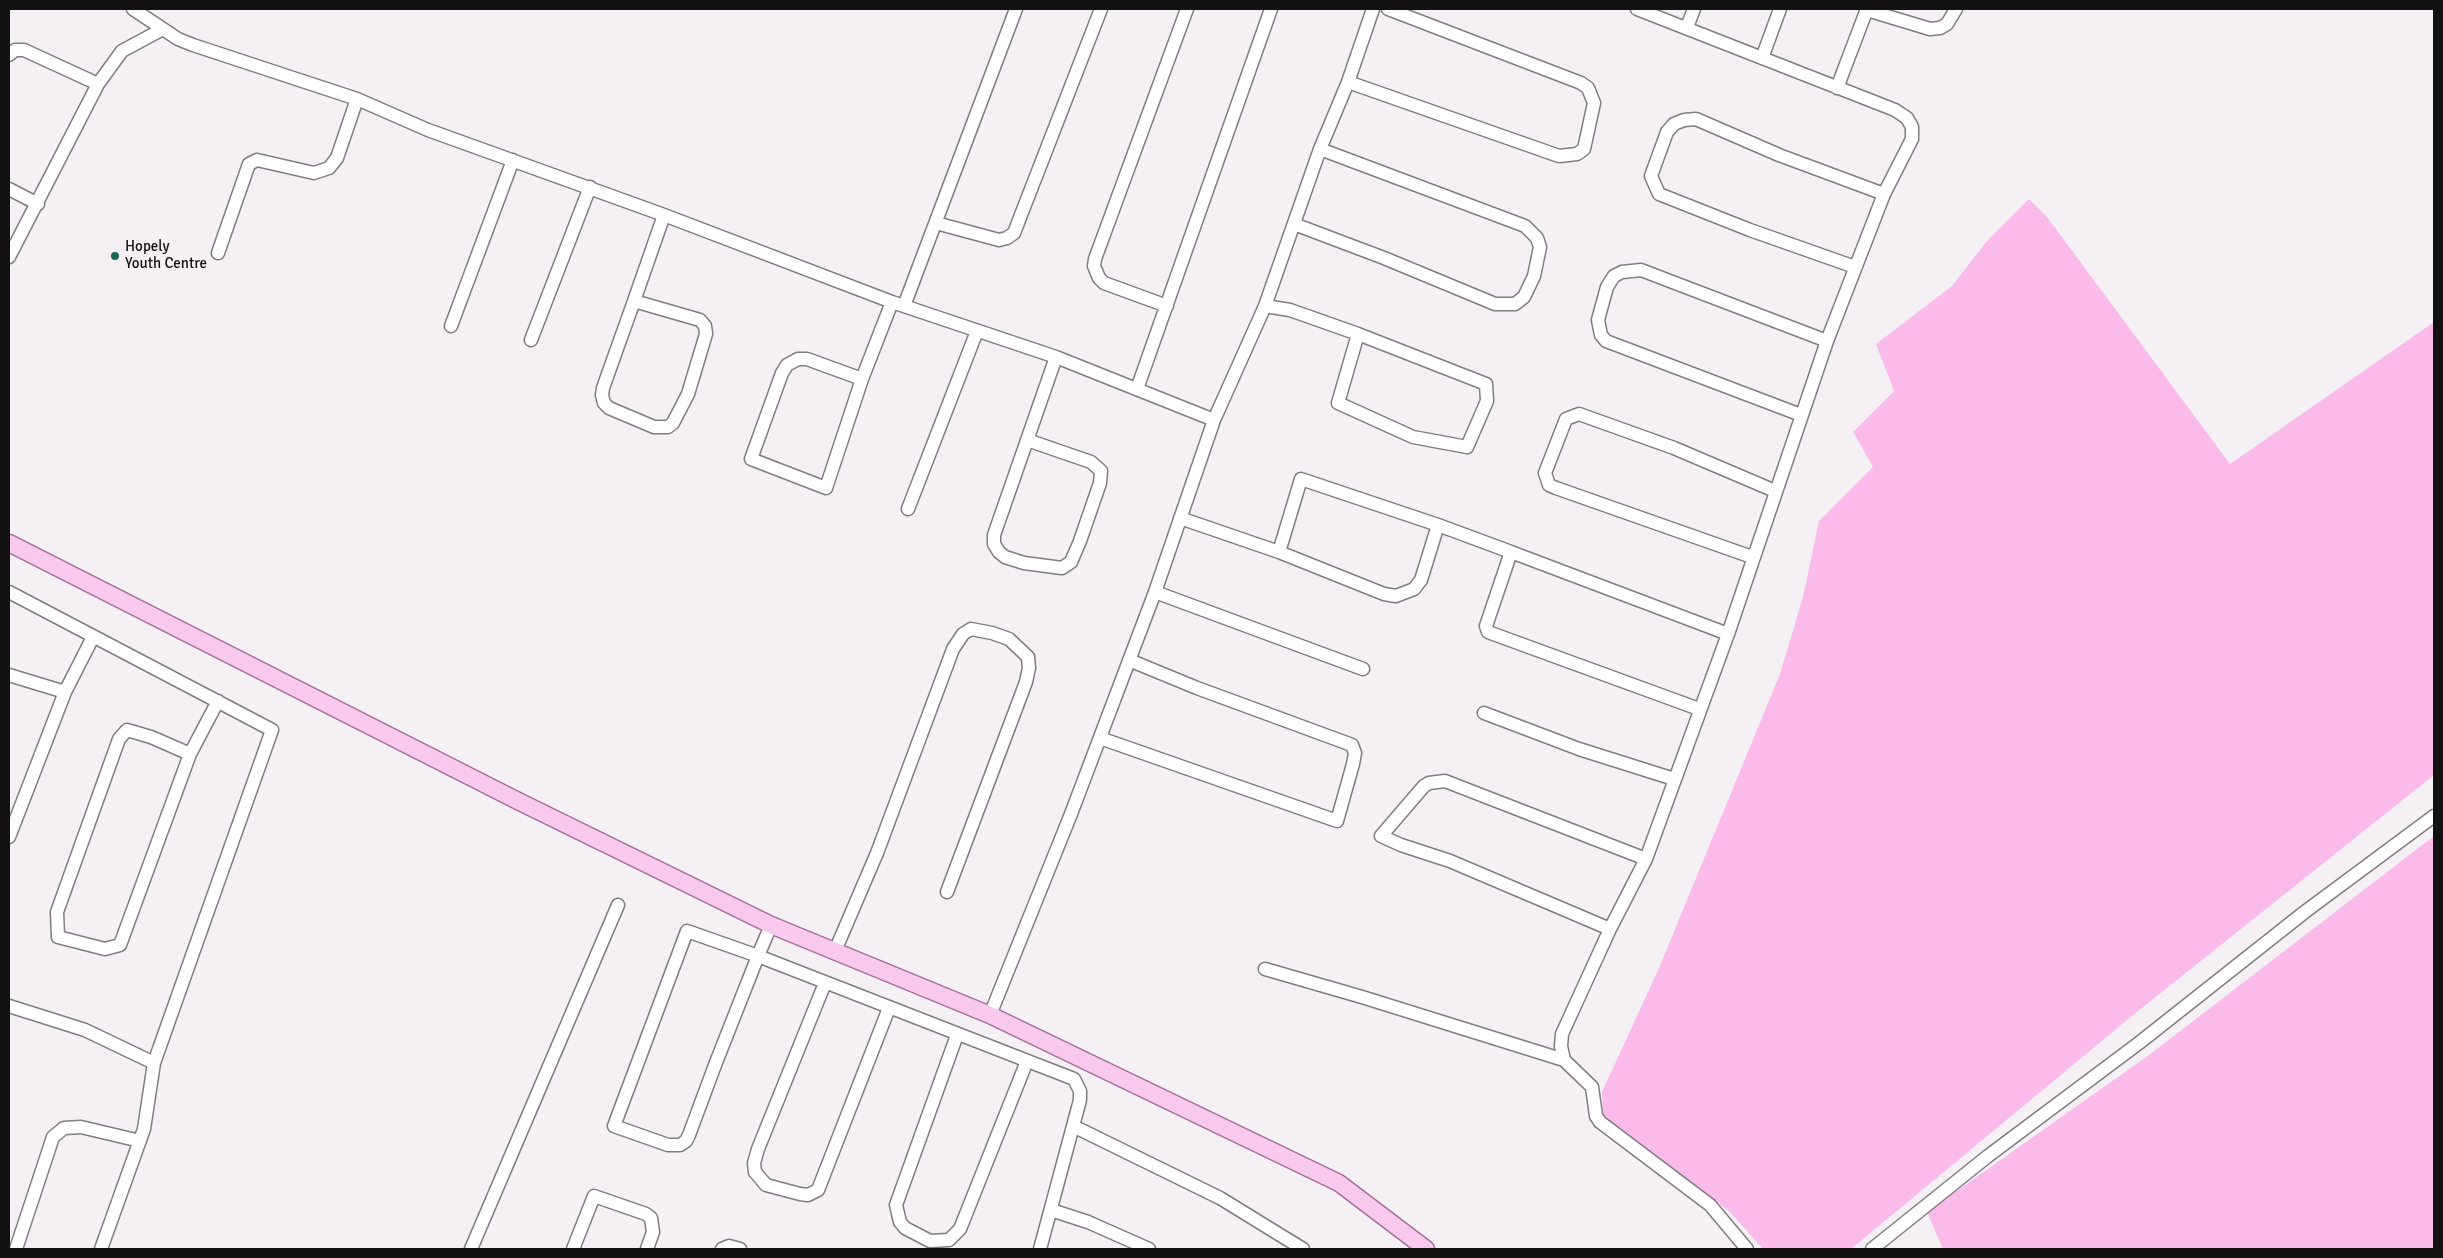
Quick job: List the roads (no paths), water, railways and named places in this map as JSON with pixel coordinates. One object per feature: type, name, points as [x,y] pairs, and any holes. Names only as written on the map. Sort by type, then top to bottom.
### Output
[{"type":"main road","points":[[9,543],[509,796],[771,926],[990,1015],[1339,1183],[1426,1249]]},
{"type":"street","points":[[133,9],[163,29],[193,45],[358,99],[428,130],[664,214],[898,304],[1056,357],[1214,420]]},
{"type":"street","points":[[862,379],[806,359],[798,359],[787,365],[782,373],[751,459],[826,488],[862,379],[936,223],[1016,9]]},
{"type":"street","points":[[936,223],[999,240],[1007,238],[1014,233],[1101,9]]},
{"type":"street","points":[[1167,306],[1104,283],[1098,278],[1094,266],[1095,258],[1187,9]]},
{"type":"street","points":[[1137,389],[1271,9]]},
{"type":"street","points":[[990,1015],[1100,738],[1155,592],[1214,420],[1265,306],[1320,149],[1348,82],[1373,9]]},
{"type":"street","points":[[1348,82],[1559,156],[1577,154],[1584,149],[1594,103],[1588,88],[1581,83],[1388,9]]},
{"type":"street","points":[[1564,1060],[1561,1046],[1564,1026],[1610,928],[1646,858],[1728,634],[1752,557],[1827,341],[1884,194],[1912,139],[1912,128],[1907,118],[1895,110],[1637,9]]},
{"type":"street","points":[[1687,27],[1694,9]]},
{"type":"street","points":[[1762,58],[1780,9]]},
{"type":"street","points":[[1837,88],[1867,9],[1930,29],[1940,28],[1947,24],[1956,9]]},
{"type":"street","points":[[9,257],[38,204],[98,84],[122,51],[163,29]]},
{"type":"street","points":[[9,55],[15,50],[24,50],[98,84]]},
{"type":"street","points":[[218,253],[249,164],[258,160],[314,173],[329,168],[337,158],[358,99]]},
{"type":"street","points":[[1855,267],[1750,230],[1659,194],[1652,176],[1667,132],[1674,124],[1684,120],[1696,120],[1779,155],[1884,194]]},
{"type":"street","points":[[1294,224],[1495,304],[1515,304],[1524,297],[1534,276],[1540,247],[1537,238],[1525,226],[1320,149]]},
{"type":"street","points":[[451,326],[513,160]]},
{"type":"street","points":[[531,340],[590,188]]},
{"type":"street","points":[[9,189],[38,204]]},
{"type":"street","points":[[634,301],[700,320],[705,326],[706,334],[688,394],[673,423],[668,427],[654,427],[609,408],[604,403],[603,388],[664,214]]},
{"type":"street","points":[[1801,415],[1606,341],[1601,335],[1598,320],[1607,287],[1614,276],[1622,272],[1641,270],[1827,341]]},
{"type":"street","points":[[1265,306],[1290,310],[1358,334],[1486,384],[1487,401],[1468,447],[1413,438],[1338,403],[1358,334]]},
{"type":"street","points":[[908,509],[977,331]]},
{"type":"street","points":[[1027,440],[1091,462],[1098,466],[1101,471],[1100,483],[1072,562],[1062,568],[1024,563],[1005,557],[994,544],[996,529],[1027,440],[1056,357]]},
{"type":"street","points":[[1752,557],[1556,488],[1549,485],[1545,479],[1545,473],[1566,419],[1579,414],[1674,448],[1775,491]]},
{"type":"street","points":[[1279,552],[1301,479],[1438,525],[1728,634]]},
{"type":"street","points":[[1180,518],[1279,552],[1384,594],[1396,596],[1414,589],[1421,580],[1438,525]]},
{"type":"street","points":[[1511,552],[1486,626],[1488,632],[1699,709]]},
{"type":"street","points":[[9,592],[272,730],[154,1063],[140,1141],[101,1249]]},
{"type":"street","points":[[1155,592],[1363,669]]},
{"type":"street","points":[[835,951],[877,853],[953,648],[963,634],[971,629],[1009,639],[1028,657],[1029,668],[1026,682],[947,892]]},
{"type":"street","points":[[9,837],[65,692],[93,637]]},
{"type":"street","points":[[1100,738],[1337,821],[1353,764],[1355,753],[1352,745],[1197,688],[1129,660]]},
{"type":"street","points":[[9,675],[65,692]]},
{"type":"street","points":[[190,754],[150,736],[127,730],[119,739],[57,912],[58,937],[105,949],[120,945],[190,754],[218,701]]},
{"type":"street","points":[[1484,713],[1579,748],[1674,779]]},
{"type":"street","points":[[1610,928],[1450,862],[1381,836],[1424,786],[1430,782],[1445,781],[1646,858]]},
{"type":"street","points":[[1872,1249],[1988,1156],[2434,816]]},
{"type":"street","points":[[472,1249],[618,905]]},
{"type":"street","points":[[771,926],[758,956],[686,1141],[680,1145],[668,1146],[614,1126],[687,931],[758,956],[957,1035],[1065,1074],[1078,1084],[1080,1100],[1040,1249]]},
{"type":"street","points":[[1265,969],[1564,1060],[1592,1087],[1596,1116],[1600,1122],[1710,1205],[1747,1249]]},
{"type":"street","points":[[825,983],[756,1156],[755,1172],[766,1185],[808,1195],[818,1190],[889,1008]]},
{"type":"street","points":[[10,1009],[85,1030],[154,1063]]},
{"type":"street","points":[[957,1035],[896,1205],[900,1222],[905,1228],[930,1241],[949,1240],[960,1229],[1027,1061]]},
{"type":"street","points":[[1073,1126],[1220,1198],[1303,1249]]},
{"type":"street","points":[[16,1249],[53,1138],[64,1128],[81,1127],[140,1141]]},
{"type":"street","points":[[573,1249],[594,1196],[646,1214],[651,1218],[653,1232],[647,1249]]},
{"type":"street","points":[[1051,1210],[1088,1222],[1149,1249]]},
{"type":"street","points":[[722,1249],[728,1246],[740,1249]]},
{"type":"place","name":"Hopely Youth Centre","points":[[115,256]]}]
